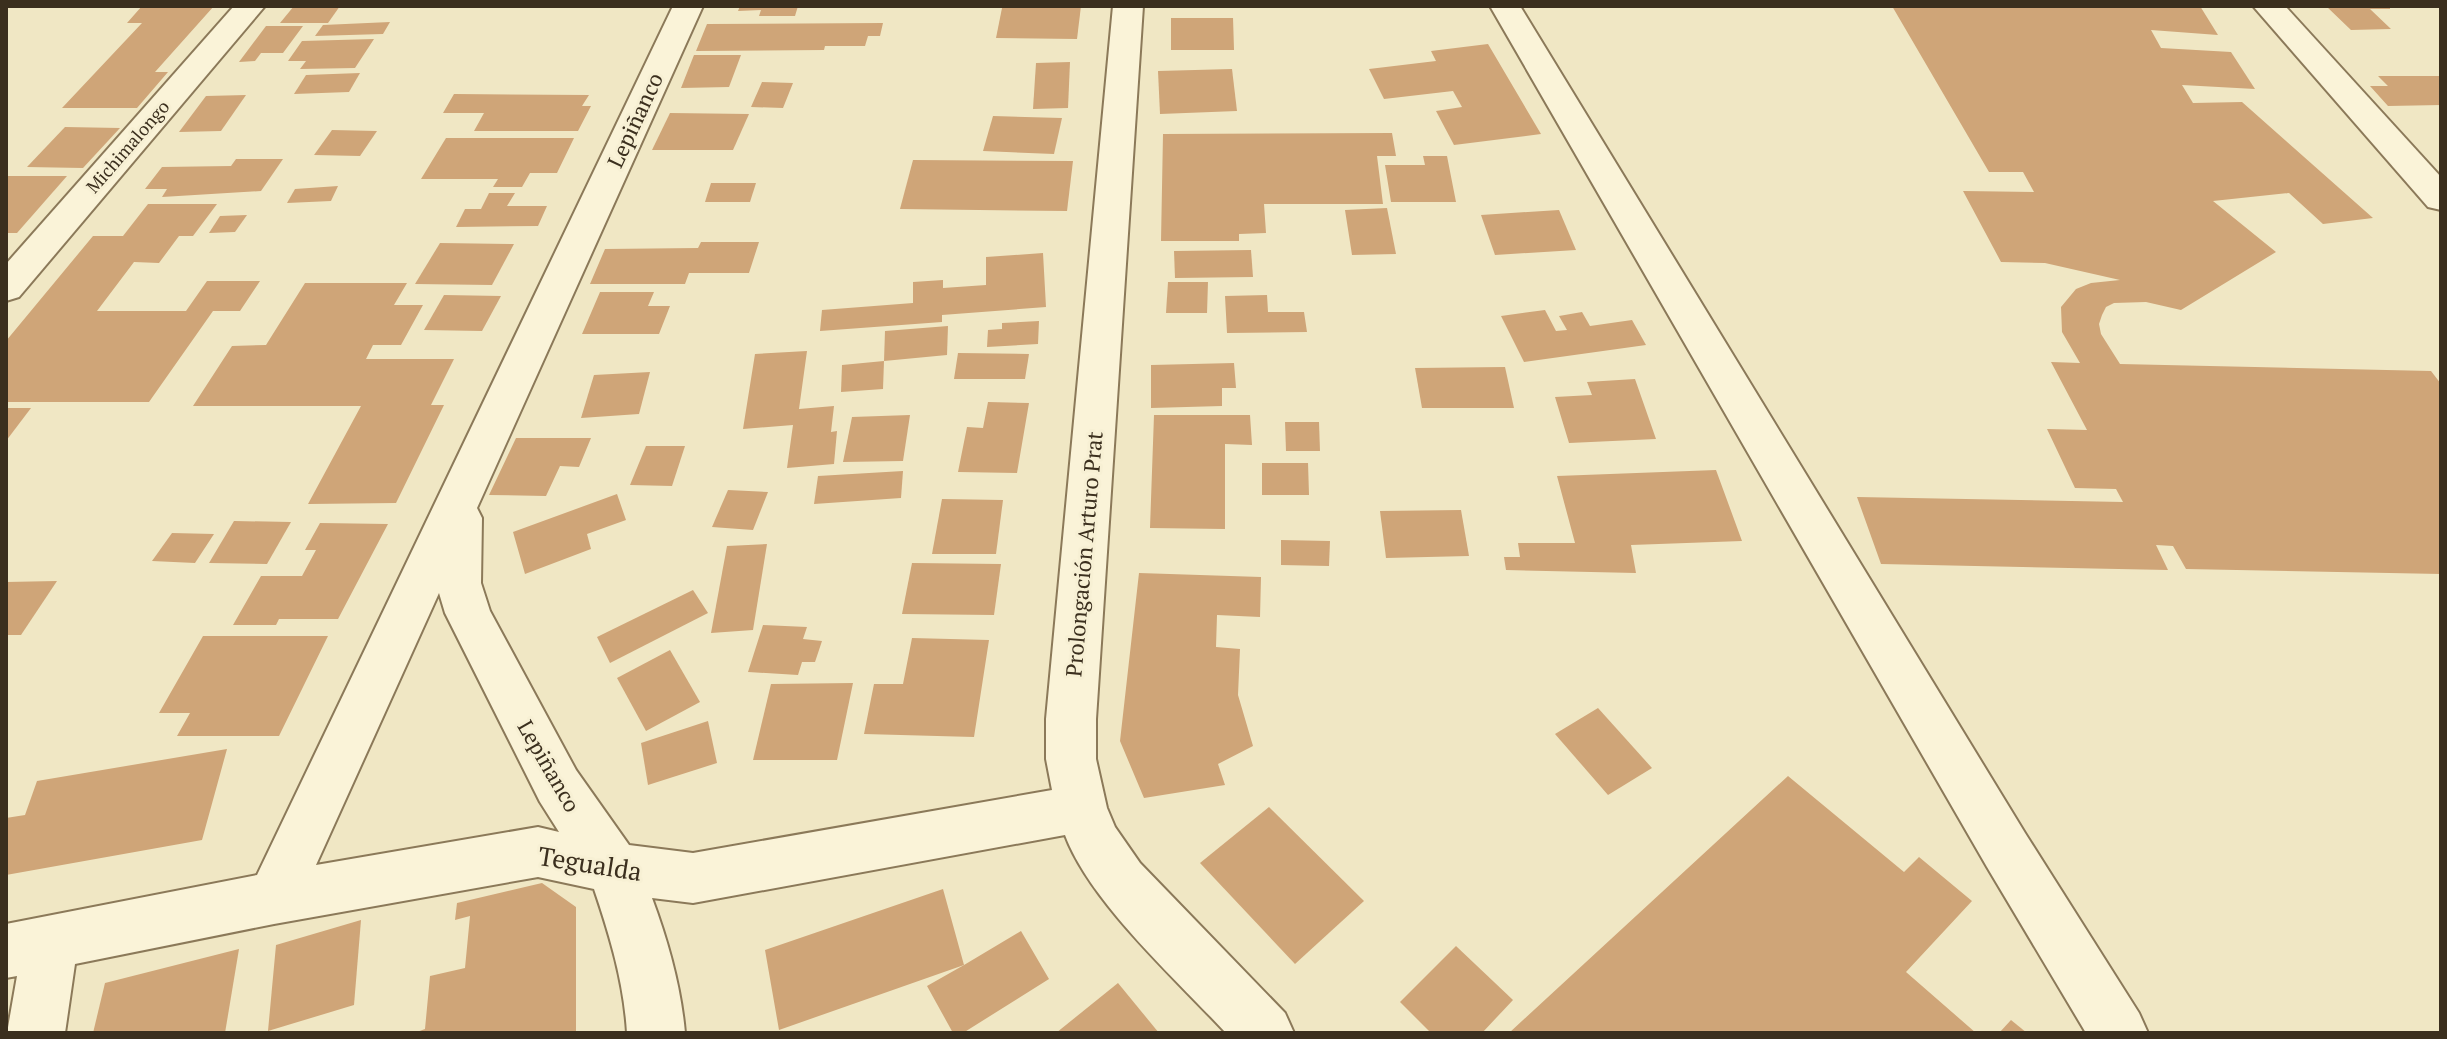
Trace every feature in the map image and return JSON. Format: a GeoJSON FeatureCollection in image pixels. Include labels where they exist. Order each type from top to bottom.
{"type":"FeatureCollection","features":[{"type":"Feature","properties":{"kind":"street","name":"Michimalongo"},"geometry":{"type":"LineString","coordinates":[[6,288],[250,6]]}},
{"type":"Feature","properties":{"kind":"street","name":"Lepiñanco"},"geometry":{"type":"LineString","coordinates":[[274,898],[688,6]]}},
{"type":"Feature","properties":{"kind":"street","name":"Prolongación Arturo Prat"},"geometry":{"type":"LineString","coordinates":[[1128,6],[1071,719],[1071,759],[1081,808],[1094,842],[1121,881],[1265,1033]]}},
{"type":"Feature","properties":{"kind":"street"},"geometry":{"type":"LineString","coordinates":[[1505,6],[2006,850],[2119,1033]]}},
{"type":"Feature","properties":{"kind":"street"},"geometry":{"type":"LineString","coordinates":[[2268,6],[2441,199]]}},
{"type":"Feature","properties":{"kind":"street","name":"Lepiñanco"},"geometry":{"type":"LineString","coordinates":[[462,496],[457,545],[458,583],[468,613],[558,786],[614,868],[637,933],[654,1006],[656,1033]]}},
{"type":"Feature","properties":{"kind":"street","name":"Tegualda"},"geometry":{"type":"LineString","coordinates":[[28,946],[274,898],[538,852],[614,868],[693,878],[1081,808]]}},
{"type":"Feature","properties":{"kind":"street"},"geometry":{"type":"LineString","coordinates":[[28,946],[36,1033]]}},
{"type":"Feature","properties":{"kind":"building"},"geometry":{"type":"Polygon","coordinates":[[[142,6],[214,6],[155,72],[168,72],[137,108],[62,108],[142,23],[127,23],[142,6]]]}},
{"type":"Feature","properties":{"kind":"building"},"geometry":{"type":"Polygon","coordinates":[[[294,6],[340,6],[328,23],[280,23],[294,6]]]}},
{"type":"Feature","properties":{"kind":"building"},"geometry":{"type":"Polygon","coordinates":[[[740,6],[798,6],[795,16],[759,16],[761,10],[738,11],[740,6]]]}},
{"type":"Feature","properties":{"kind":"building"},"geometry":{"type":"Polygon","coordinates":[[[1081,6],[1077,39],[996,38],[1002,8],[1081,6]]]}},
{"type":"Feature","properties":{"kind":"building"},"geometry":{"type":"Polygon","coordinates":[[[1892,6],[2200,6],[2218,35],[2151,30],[2161,48],[2231,52],[2255,89],[2182,85],[2193,103],[2242,102],[2373,218],[2323,224],[2289,193],[2213,201],[2276,252],[2181,310],[2146,302],[2114,303],[2106,307],[2102,315],[2099,324],[2101,334],[2120,364],[2431,371],[2441,384],[2441,574],[2186,569],[2173,546],[2156,545],[2168,570],[1881,564],[1857,497],[2123,502],[2116,489],[2075,488],[2047,429],[2087,430],[2051,362],[2080,363],[2062,332],[2061,307],[2076,289],[2091,283],[2120,280],[2045,263],[2001,262],[1963,191],[2034,192],[2023,172],[1989,172],[1892,6]]]}},
{"type":"Feature","properties":{"kind":"building"},"geometry":{"type":"Polygon","coordinates":[[[2326,6],[2390,6],[2390,9],[2370,9],[2391,29],[2351,30],[2326,6]]]}},
{"type":"Feature","properties":{"kind":"building"},"geometry":{"type":"Polygon","coordinates":[[[1171,18],[1233,18],[1234,50],[1171,50],[1171,18]]]}},
{"type":"Feature","properties":{"kind":"building"},"geometry":{"type":"Polygon","coordinates":[[[390,22],[383,34],[315,36],[323,25],[390,22]]]}},
{"type":"Feature","properties":{"kind":"building"},"geometry":{"type":"Polygon","coordinates":[[[883,23],[880,36],[868,36],[865,46],[825,46],[824,50],[696,51],[707,24],[883,23]]]}},
{"type":"Feature","properties":{"kind":"building"},"geometry":{"type":"Polygon","coordinates":[[[266,26],[303,26],[283,53],[261,53],[255,61],[239,62],[266,26]]]}},
{"type":"Feature","properties":{"kind":"building"},"geometry":{"type":"Polygon","coordinates":[[[374,39],[355,68],[300,69],[306,61],[288,61],[302,41],[374,39]]]}},
{"type":"Feature","properties":{"kind":"building"},"geometry":{"type":"Polygon","coordinates":[[[1488,44],[1541,134],[1454,145],[1436,111],[1462,107],[1453,91],[1384,99],[1369,69],[1436,61],[1431,51],[1488,44]]]}},
{"type":"Feature","properties":{"kind":"building"},"geometry":{"type":"Polygon","coordinates":[[[694,55],[741,55],[729,87],[681,88],[694,55]]]}},
{"type":"Feature","properties":{"kind":"building"},"geometry":{"type":"Polygon","coordinates":[[[1070,62],[1068,108],[1033,109],[1036,63],[1070,62]]]}},
{"type":"Feature","properties":{"kind":"building"},"geometry":{"type":"Polygon","coordinates":[[[1232,69],[1237,111],[1160,114],[1158,71],[1232,69]]]}},
{"type":"Feature","properties":{"kind":"building"},"geometry":{"type":"Polygon","coordinates":[[[360,73],[349,92],[294,94],[306,75],[360,73]]]}},
{"type":"Feature","properties":{"kind":"building"},"geometry":{"type":"Polygon","coordinates":[[[2378,76],[2441,76],[2441,105],[2388,106],[2370,86],[2388,86],[2378,76]]]}},
{"type":"Feature","properties":{"kind":"building"},"geometry":{"type":"Polygon","coordinates":[[[762,82],[793,83],[783,108],[751,107],[762,82]]]}},
{"type":"Feature","properties":{"kind":"building"},"geometry":{"type":"Polygon","coordinates":[[[454,94],[589,95],[582,106],[591,106],[578,131],[474,131],[484,113],[443,113],[454,94]]]}},
{"type":"Feature","properties":{"kind":"building"},"geometry":{"type":"Polygon","coordinates":[[[246,95],[221,131],[179,132],[206,96],[246,95]]]}},
{"type":"Feature","properties":{"kind":"building"},"geometry":{"type":"Polygon","coordinates":[[[670,113],[749,114],[733,150],[652,150],[670,113]]]}},
{"type":"Feature","properties":{"kind":"building"},"geometry":{"type":"Polygon","coordinates":[[[993,116],[1062,118],[1054,154],[983,151],[993,116]]]}},
{"type":"Feature","properties":{"kind":"building"},"geometry":{"type":"Polygon","coordinates":[[[65,127],[120,128],[83,168],[27,167],[65,127]]]}},
{"type":"Feature","properties":{"kind":"building"},"geometry":{"type":"Polygon","coordinates":[[[332,130],[377,131],[360,156],[314,155],[332,130]]]}},
{"type":"Feature","properties":{"kind":"building"},"geometry":{"type":"Polygon","coordinates":[[[1392,133],[1396,156],[1377,156],[1383,204],[1264,204],[1266,233],[1239,234],[1239,241],[1161,241],[1163,134],[1392,133]]]}},
{"type":"Feature","properties":{"kind":"building"},"geometry":{"type":"Polygon","coordinates":[[[446,138],[574,138],[557,173],[530,173],[522,187],[493,187],[498,179],[421,179],[446,138]]]}},
{"type":"Feature","properties":{"kind":"building"},"geometry":{"type":"Polygon","coordinates":[[[1423,156],[1447,156],[1456,202],[1391,202],[1385,165],[1425,165],[1423,156]]]}},
{"type":"Feature","properties":{"kind":"building"},"geometry":{"type":"Polygon","coordinates":[[[236,159],[283,159],[261,191],[162,197],[167,189],[145,189],[162,167],[231,166],[236,159]]]}},
{"type":"Feature","properties":{"kind":"building"},"geometry":{"type":"Polygon","coordinates":[[[913,160],[1073,161],[1067,211],[900,209],[913,160]]]}},
{"type":"Feature","properties":{"kind":"building"},"geometry":{"type":"Polygon","coordinates":[[[6,176],[67,176],[17,233],[6,233],[6,176]]]}},
{"type":"Feature","properties":{"kind":"building"},"geometry":{"type":"Polygon","coordinates":[[[711,183],[756,183],[750,202],[705,202],[711,183]]]}},
{"type":"Feature","properties":{"kind":"building"},"geometry":{"type":"Polygon","coordinates":[[[338,186],[331,201],[287,203],[295,189],[338,186]]]}},
{"type":"Feature","properties":{"kind":"building"},"geometry":{"type":"Polygon","coordinates":[[[489,193],[515,193],[507,206],[547,206],[538,226],[456,227],[465,209],[481,209],[489,193]]]}},
{"type":"Feature","properties":{"kind":"building"},"geometry":{"type":"Polygon","coordinates":[[[148,204],[217,204],[193,236],[179,236],[159,263],[134,262],[97,311],[186,311],[207,281],[260,281],[240,311],[213,311],[149,402],[6,402],[6,341],[93,236],[123,236],[148,204]]]}},
{"type":"Feature","properties":{"kind":"building"},"geometry":{"type":"Polygon","coordinates":[[[1387,208],[1396,254],[1352,255],[1345,210],[1387,208]]]}},
{"type":"Feature","properties":{"kind":"building"},"geometry":{"type":"Polygon","coordinates":[[[1559,210],[1576,250],[1495,255],[1481,215],[1559,210]]]}},
{"type":"Feature","properties":{"kind":"building"},"geometry":{"type":"Polygon","coordinates":[[[247,215],[235,232],[209,233],[220,216],[247,215]]]}},
{"type":"Feature","properties":{"kind":"building"},"geometry":{"type":"Polygon","coordinates":[[[701,242],[759,242],[749,273],[689,273],[685,284],[590,284],[605,249],[698,248],[701,242]]]}},
{"type":"Feature","properties":{"kind":"building"},"geometry":{"type":"Polygon","coordinates":[[[440,243],[514,244],[492,285],[415,284],[440,243]]]}},
{"type":"Feature","properties":{"kind":"building"},"geometry":{"type":"Polygon","coordinates":[[[1251,250],[1253,277],[1175,278],[1174,251],[1251,250]]]}},
{"type":"Feature","properties":{"kind":"building"},"geometry":{"type":"Polygon","coordinates":[[[1043,253],[1046,307],[942,315],[942,322],[820,331],[822,310],[913,303],[913,282],[943,280],[943,288],[986,285],[986,257],[1043,253]]]}},
{"type":"Feature","properties":{"kind":"building"},"geometry":{"type":"Polygon","coordinates":[[[1168,282],[1208,282],[1207,313],[1166,313],[1168,282]]]}},
{"type":"Feature","properties":{"kind":"building"},"geometry":{"type":"Polygon","coordinates":[[[305,283],[407,283],[394,305],[423,305],[401,345],[373,345],[366,359],[454,359],[431,405],[444,405],[396,503],[308,504],[361,406],[193,406],[232,346],[266,345],[305,283]]]}},
{"type":"Feature","properties":{"kind":"building"},"geometry":{"type":"Polygon","coordinates":[[[600,292],[654,292],[648,306],[670,306],[659,334],[582,334],[600,292]]]}},
{"type":"Feature","properties":{"kind":"building"},"geometry":{"type":"Polygon","coordinates":[[[444,295],[501,296],[482,331],[424,330],[444,295]]]}},
{"type":"Feature","properties":{"kind":"building"},"geometry":{"type":"Polygon","coordinates":[[[1267,295],[1268,312],[1304,312],[1307,332],[1227,333],[1225,296],[1267,295]]]}},
{"type":"Feature","properties":{"kind":"building"},"geometry":{"type":"Polygon","coordinates":[[[1545,310],[1556,331],[1567,330],[1559,316],[1582,312],[1590,326],[1632,320],[1646,345],[1524,362],[1501,316],[1545,310]]]}},
{"type":"Feature","properties":{"kind":"building"},"geometry":{"type":"Polygon","coordinates":[[[1039,321],[1038,344],[987,347],[988,330],[1002,329],[1002,323],[1039,321]]]}},
{"type":"Feature","properties":{"kind":"building"},"geometry":{"type":"Polygon","coordinates":[[[948,326],[947,355],[884,361],[885,331],[948,326]]]}},
{"type":"Feature","properties":{"kind":"building"},"geometry":{"type":"Polygon","coordinates":[[[807,351],[799,409],[834,406],[831,432],[837,431],[834,464],[787,468],[793,425],[743,429],[755,354],[807,351]]]}},
{"type":"Feature","properties":{"kind":"building"},"geometry":{"type":"Polygon","coordinates":[[[958,353],[1029,354],[1025,379],[954,379],[958,353]]]}},
{"type":"Feature","properties":{"kind":"building"},"geometry":{"type":"Polygon","coordinates":[[[884,361],[883,389],[841,392],[842,365],[884,361]]]}},
{"type":"Feature","properties":{"kind":"building"},"geometry":{"type":"Polygon","coordinates":[[[1234,363],[1236,388],[1222,388],[1222,406],[1151,408],[1151,365],[1234,363]]]}},
{"type":"Feature","properties":{"kind":"building"},"geometry":{"type":"Polygon","coordinates":[[[1505,367],[1514,408],[1422,408],[1415,368],[1505,367]]]}},
{"type":"Feature","properties":{"kind":"building"},"geometry":{"type":"Polygon","coordinates":[[[650,372],[639,414],[581,418],[594,375],[650,372]]]}},
{"type":"Feature","properties":{"kind":"building"},"geometry":{"type":"Polygon","coordinates":[[[1635,379],[1656,439],[1569,443],[1555,397],[1592,395],[1587,382],[1635,379]]]}},
{"type":"Feature","properties":{"kind":"building"},"geometry":{"type":"Polygon","coordinates":[[[988,402],[1029,403],[1017,473],[958,472],[967,427],[983,428],[988,402]]]}},
{"type":"Feature","properties":{"kind":"building"},"geometry":{"type":"Polygon","coordinates":[[[6,408],[31,408],[6,441],[6,408]]]}},
{"type":"Feature","properties":{"kind":"building"},"geometry":{"type":"Polygon","coordinates":[[[910,415],[903,461],[843,462],[852,417],[910,415]]]}},
{"type":"Feature","properties":{"kind":"building"},"geometry":{"type":"Polygon","coordinates":[[[1154,415],[1250,415],[1252,445],[1225,444],[1225,529],[1150,528],[1154,415]]]}},
{"type":"Feature","properties":{"kind":"building"},"geometry":{"type":"Polygon","coordinates":[[[1285,422],[1319,422],[1320,451],[1286,451],[1285,422]]]}},
{"type":"Feature","properties":{"kind":"building"},"geometry":{"type":"Polygon","coordinates":[[[516,438],[591,438],[579,467],[560,466],[546,496],[489,495],[516,438]]]}},
{"type":"Feature","properties":{"kind":"building"},"geometry":{"type":"Polygon","coordinates":[[[646,446],[685,446],[672,486],[630,485],[646,446]]]}},
{"type":"Feature","properties":{"kind":"building"},"geometry":{"type":"Polygon","coordinates":[[[1262,463],[1308,463],[1309,495],[1262,495],[1262,463]]]}},
{"type":"Feature","properties":{"kind":"building"},"geometry":{"type":"Polygon","coordinates":[[[1716,470],[1742,541],[1631,545],[1636,573],[1506,570],[1504,557],[1520,557],[1518,543],[1575,543],[1557,476],[1716,470]]]}},
{"type":"Feature","properties":{"kind":"building"},"geometry":{"type":"Polygon","coordinates":[[[903,471],[901,498],[814,504],[818,476],[903,471]]]}},
{"type":"Feature","properties":{"kind":"building"},"geometry":{"type":"Polygon","coordinates":[[[728,490],[768,492],[753,530],[712,527],[728,490]]]}},
{"type":"Feature","properties":{"kind":"building"},"geometry":{"type":"Polygon","coordinates":[[[617,494],[626,520],[587,534],[591,549],[525,574],[513,532],[617,494]]]}},
{"type":"Feature","properties":{"kind":"building"},"geometry":{"type":"Polygon","coordinates":[[[942,499],[1003,500],[996,554],[932,554],[942,499]]]}},
{"type":"Feature","properties":{"kind":"building"},"geometry":{"type":"Polygon","coordinates":[[[1461,510],[1469,556],[1386,558],[1380,511],[1461,510]]]}},
{"type":"Feature","properties":{"kind":"building"},"geometry":{"type":"Polygon","coordinates":[[[234,521],[291,522],[267,564],[209,563],[234,521]]]}},
{"type":"Feature","properties":{"kind":"building"},"geometry":{"type":"Polygon","coordinates":[[[320,523],[388,524],[338,619],[279,619],[276,625],[233,625],[261,576],[302,576],[316,550],[305,550],[320,523]]]}},
{"type":"Feature","properties":{"kind":"building"},"geometry":{"type":"Polygon","coordinates":[[[172,533],[214,534],[195,563],[152,561],[172,533]]]}},
{"type":"Feature","properties":{"kind":"building"},"geometry":{"type":"Polygon","coordinates":[[[1281,540],[1330,541],[1329,566],[1281,565],[1281,540]]]}},
{"type":"Feature","properties":{"kind":"building"},"geometry":{"type":"Polygon","coordinates":[[[767,544],[753,630],[711,633],[727,546],[767,544]]]}},
{"type":"Feature","properties":{"kind":"building"},"geometry":{"type":"Polygon","coordinates":[[[912,563],[1001,564],[994,615],[902,614],[912,563]]]}},
{"type":"Feature","properties":{"kind":"building"},"geometry":{"type":"Polygon","coordinates":[[[1139,573],[1261,577],[1260,617],[1217,615],[1216,647],[1240,649],[1238,695],[1253,746],[1218,764],[1225,785],[1144,798],[1120,741],[1139,573]]]}},
{"type":"Feature","properties":{"kind":"building"},"geometry":{"type":"Polygon","coordinates":[[[57,581],[21,635],[6,635],[6,582],[57,581]]]}},
{"type":"Feature","properties":{"kind":"building"},"geometry":{"type":"Polygon","coordinates":[[[693,590],[708,613],[610,663],[597,637],[693,590]]]}},
{"type":"Feature","properties":{"kind":"building"},"geometry":{"type":"Polygon","coordinates":[[[763,625],[807,627],[803,639],[822,641],[815,662],[802,662],[798,675],[748,672],[763,625]]]}},
{"type":"Feature","properties":{"kind":"building"},"geometry":{"type":"Polygon","coordinates":[[[203,636],[328,636],[279,736],[177,736],[190,713],[159,713],[203,636]]]}},
{"type":"Feature","properties":{"kind":"building"},"geometry":{"type":"Polygon","coordinates":[[[912,638],[989,640],[974,737],[864,734],[874,684],[903,684],[912,638]]]}},
{"type":"Feature","properties":{"kind":"building"},"geometry":{"type":"Polygon","coordinates":[[[670,650],[700,702],[646,731],[617,678],[670,650]]]}},
{"type":"Feature","properties":{"kind":"building"},"geometry":{"type":"Polygon","coordinates":[[[853,683],[837,760],[753,760],[771,684],[853,683]]]}},
{"type":"Feature","properties":{"kind":"building"},"geometry":{"type":"Polygon","coordinates":[[[1598,708],[1652,768],[1608,795],[1555,734],[1598,708]]]}},
{"type":"Feature","properties":{"kind":"building"},"geometry":{"type":"Polygon","coordinates":[[[708,721],[717,763],[648,785],[641,743],[708,721]]]}},
{"type":"Feature","properties":{"kind":"building"},"geometry":{"type":"Polygon","coordinates":[[[227,749],[202,840],[6,875],[6,818],[25,815],[37,781],[227,749]]]}},
{"type":"Feature","properties":{"kind":"building"},"geometry":{"type":"Polygon","coordinates":[[[1788,776],[1904,872],[1919,857],[1972,901],[1906,972],[1976,1033],[1509,1033],[1788,776]]]}},
{"type":"Feature","properties":{"kind":"building"},"geometry":{"type":"Polygon","coordinates":[[[1269,807],[1364,901],[1295,964],[1200,863],[1269,807]]]}},
{"type":"Feature","properties":{"kind":"building"},"geometry":{"type":"Polygon","coordinates":[[[542,883],[576,907],[576,1033],[414,1033],[425,1029],[430,976],[465,968],[470,916],[455,920],[457,903],[542,883]]]}},
{"type":"Feature","properties":{"kind":"building"},"geometry":{"type":"Polygon","coordinates":[[[943,889],[964,965],[779,1030],[765,950],[943,889]]]}},
{"type":"Feature","properties":{"kind":"building"},"geometry":{"type":"Polygon","coordinates":[[[361,920],[354,1005],[268,1031],[276,945],[361,920]]]}},
{"type":"Feature","properties":{"kind":"building"},"geometry":{"type":"Polygon","coordinates":[[[1021,931],[1049,979],[963,1033],[953,1033],[927,986],[1021,931]]]}},
{"type":"Feature","properties":{"kind":"building"},"geometry":{"type":"Polygon","coordinates":[[[1456,946],[1513,1000],[1482,1033],[1431,1033],[1400,1002],[1456,946]]]}},
{"type":"Feature","properties":{"kind":"building"},"geometry":{"type":"Polygon","coordinates":[[[239,949],[225,1033],[93,1033],[105,983],[239,949]]]}},
{"type":"Feature","properties":{"kind":"building"},"geometry":{"type":"Polygon","coordinates":[[[1118,983],[1159,1033],[1056,1033],[1118,983]]]}},
{"type":"Feature","properties":{"kind":"building"},"geometry":{"type":"Polygon","coordinates":[[[2011,1020],[2027,1033],[1999,1033],[2011,1020]]]}}]}
